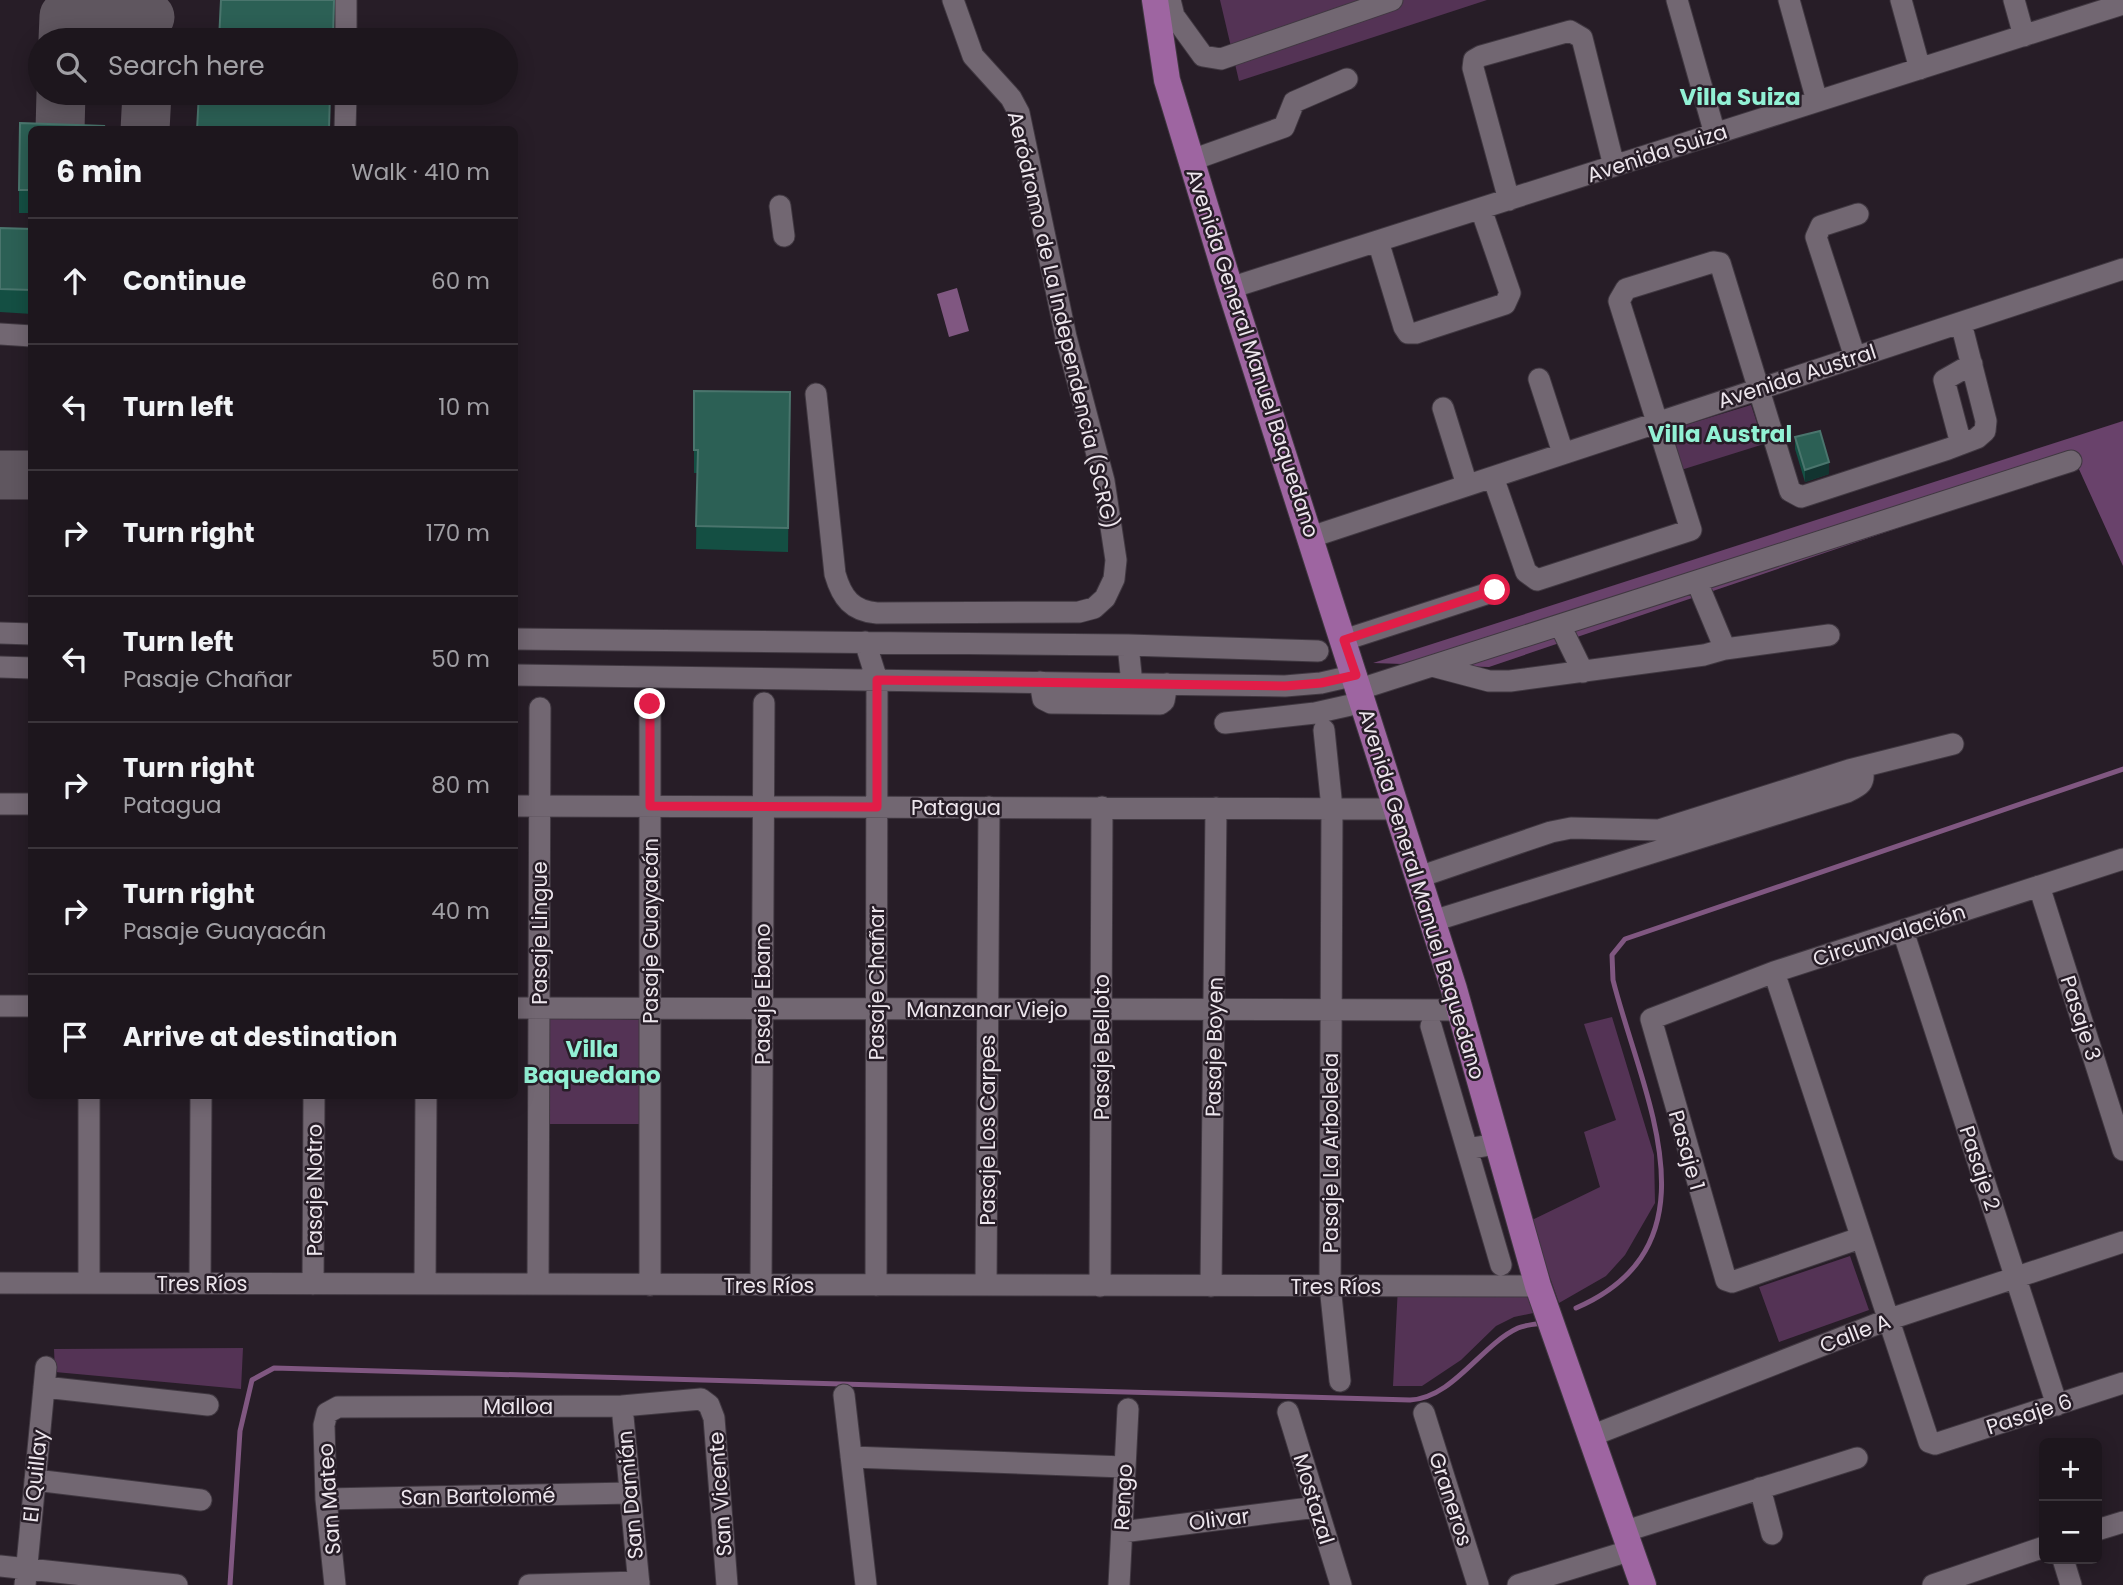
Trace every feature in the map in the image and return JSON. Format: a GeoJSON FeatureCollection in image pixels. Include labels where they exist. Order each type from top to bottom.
{"type":"FeatureCollection","features":[{"type":"Feature","properties":{"kind":"main road","name":"Avenida General Manuel Baquedano"},"geometry":{"type":"LineString","coordinates":[[1168,4],[1167,80],[1230,288],[1433,921],[1538,1286],[1643,1585]]}},
{"type":"Feature","properties":{"kind":"street"},"geometry":{"type":"LineString","coordinates":[[346,0],[346,28]]}},
{"type":"Feature","properties":{"kind":"street","name":"Aeródromo de La Independencia (SCRG)"},"geometry":{"type":"LineString","coordinates":[[816,394],[835,574],[840,590],[855,608],[877,613],[1079,612],[1094,608],[1105,598],[1114,579],[1116,560],[1104,481],[1066,337],[1022,124],[1011,98],[973,56],[953,0]]}},
{"type":"Feature","properties":{"kind":"street"},"geometry":{"type":"LineString","coordinates":[[1168,4],[1203,56],[1221,59],[1334,9],[1392,0]]}},
{"type":"Feature","properties":{"kind":"street"},"geometry":{"type":"LineString","coordinates":[[1677,0],[1715,134]]}},
{"type":"Feature","properties":{"kind":"street"},"geometry":{"type":"LineString","coordinates":[[1789,0],[1817,102]]}},
{"type":"Feature","properties":{"kind":"street"},"geometry":{"type":"LineString","coordinates":[[1901,0],[1920,69]]}},
{"type":"Feature","properties":{"kind":"street"},"geometry":{"type":"LineString","coordinates":[[2014,0],[2024,36]]}},
{"type":"Feature","properties":{"kind":"street","name":"Avenida Suiza"},"geometry":{"type":"LineString","coordinates":[[1230,288],[2123,4]]}},
{"type":"Feature","properties":{"kind":"street"},"geometry":{"type":"LineString","coordinates":[[1509,200],[1473,68],[1474,60],[1570,31],[1576,32],[1583,38],[1614,166]]}},
{"type":"Feature","properties":{"kind":"street"},"geometry":{"type":"LineString","coordinates":[[1192,160],[1284,127],[1294,102],[1347,79]]}},
{"type":"Feature","properties":{"kind":"street"},"geometry":{"type":"LineString","coordinates":[[345,126],[346,105]]}},
{"type":"Feature","properties":{"kind":"street"},"geometry":{"type":"LineString","coordinates":[[780,206],[784,236]]}},
{"type":"Feature","properties":{"kind":"street"},"geometry":{"type":"LineString","coordinates":[[1378,241],[1408,332],[1416,334],[1506,304],[1509,299],[1510,293],[1481,209]]}},
{"type":"Feature","properties":{"kind":"street"},"geometry":{"type":"LineString","coordinates":[[1855,357],[1816,237],[1822,226],[1858,214]]}},
{"type":"Feature","properties":{"kind":"street"},"geometry":{"type":"LineString","coordinates":[[1493,477],[1526,572],[1537,580],[1686,534],[1691,525],[1619,301],[1620,295],[1626,289],[1713,262],[1720,263],[1790,491],[1794,496],[1801,497],[1955,447],[1985,431],[1986,421],[1961,323]]}},
{"type":"Feature","properties":{"kind":"street","name":"Avenida Austral"},"geometry":{"type":"LineString","coordinates":[[1311,537],[2123,269]]}},
{"type":"Feature","properties":{"kind":"street"},"geometry":{"type":"LineString","coordinates":[[0,334],[28,335]]}},
{"type":"Feature","properties":{"kind":"street"},"geometry":{"type":"LineString","coordinates":[[1955,447],[1944,380],[1972,364]]}},
{"type":"Feature","properties":{"kind":"street"},"geometry":{"type":"LineString","coordinates":[[1539,379],[1563,453]]}},
{"type":"Feature","properties":{"kind":"street"},"geometry":{"type":"LineString","coordinates":[[1443,408],[1467,485]]}},
{"type":"Feature","properties":{"kind":"street"},"geometry":{"type":"LineString","coordinates":[[1224,723],[1315,713],[1360,689],[1561,627],[2071,461]]}},
{"type":"Feature","properties":{"kind":"street"},"geometry":{"type":"LineString","coordinates":[[1697,582],[1725,649]]}},
{"type":"Feature","properties":{"kind":"street"},"geometry":{"type":"LineString","coordinates":[[1344,640],[1495,590]]}},
{"type":"Feature","properties":{"kind":"street"},"geometry":{"type":"LineString","coordinates":[[1561,627],[1583,672]]}},
{"type":"Feature","properties":{"kind":"street"},"geometry":{"type":"LineString","coordinates":[[0,633],[28,634]]}},
{"type":"Feature","properties":{"kind":"street"},"geometry":{"type":"LineString","coordinates":[[1435,667],[1489,681],[1583,672],[1829,635]]}},
{"type":"Feature","properties":{"kind":"street"},"geometry":{"type":"LineString","coordinates":[[518,639],[1128,645],[1318,651]]}},
{"type":"Feature","properties":{"kind":"street","name":"Pasaje Chañar"},"geometry":{"type":"LineString","coordinates":[[865,642],[877,680],[876,1285]]}},
{"type":"Feature","properties":{"kind":"street"},"geometry":{"type":"LineString","coordinates":[[1128,645],[1132,684]]}},
{"type":"Feature","properties":{"kind":"street"},"geometry":{"type":"LineString","coordinates":[[0,667],[28,668]]}},
{"type":"Feature","properties":{"kind":"street"},"geometry":{"type":"LineString","coordinates":[[518,675],[1285,686],[1321,683],[1360,689]]}},
{"type":"Feature","properties":{"kind":"street"},"geometry":{"type":"LineString","coordinates":[[1040,682],[1044,699],[1051,703],[1160,704],[1164,701],[1167,684]]}},
{"type":"Feature","properties":{"kind":"street","name":"Pasaje Ebano"},"geometry":{"type":"LineString","coordinates":[[761,1285],[764,703]]}},
{"type":"Feature","properties":{"kind":"street","name":"Pasaje Guayacán"},"geometry":{"type":"LineString","coordinates":[[650,704],[650,1285]]}},
{"type":"Feature","properties":{"kind":"street","name":"Pasaje Lingue"},"geometry":{"type":"LineString","coordinates":[[538,1284],[540,708]]}},
{"type":"Feature","properties":{"kind":"street","name":"Pasaje La Arboleda"},"geometry":{"type":"LineString","coordinates":[[1324,730],[1332,808],[1330,1286],[1340,1381]]}},
{"type":"Feature","properties":{"kind":"street"},"geometry":{"type":"LineString","coordinates":[[1419,877],[1551,832],[1571,828],[1659,830],[1862,768],[1953,744]]}},
{"type":"Feature","properties":{"kind":"street"},"geometry":{"type":"LineString","coordinates":[[1433,921],[1847,792],[1861,785],[1865,778],[1862,768]]}},
{"type":"Feature","properties":{"kind":"street"},"geometry":{"type":"LineString","coordinates":[[0,804],[28,804]]}},
{"type":"Feature","properties":{"kind":"street","name":"Patagua"},"geometry":{"type":"LineString","coordinates":[[518,806],[1398,809]]}},
{"type":"Feature","properties":{"kind":"street","name":"Pasaje Los Carpes"},"geometry":{"type":"LineString","coordinates":[[986,1285],[989,807]]}},
{"type":"Feature","properties":{"kind":"street","name":"Pasaje Belloto"},"geometry":{"type":"LineString","coordinates":[[1100,1286],[1102,807]]}},
{"type":"Feature","properties":{"kind":"street","name":"Pasaje Boyen"},"geometry":{"type":"LineString","coordinates":[[1211,1286],[1216,808]]}},
{"type":"Feature","properties":{"kind":"street","name":"Circunvalación"},"geometry":{"type":"LineString","coordinates":[[1656,1014],[1774,972],[2123,859]]}},
{"type":"Feature","properties":{"kind":"street","name":"Pasaje 3"},"geometry":{"type":"LineString","coordinates":[[2039,886],[2123,1150]]}},
{"type":"Feature","properties":{"kind":"street","name":"Pasaje 2"},"geometry":{"type":"LineString","coordinates":[[1903,931],[2057,1405]]}},
{"type":"Feature","properties":{"kind":"street"},"geometry":{"type":"LineString","coordinates":[[1774,972],[1887,1320]]}},
{"type":"Feature","properties":{"kind":"street"},"geometry":{"type":"LineString","coordinates":[[0,1006],[28,1006]]}},
{"type":"Feature","properties":{"kind":"street","name":"Manzanar Viejo"},"geometry":{"type":"LineString","coordinates":[[518,1008],[1459,1010]]}},
{"type":"Feature","properties":{"kind":"street","name":"Pasaje 1"},"geometry":{"type":"LineString","coordinates":[[1656,1014],[1651,1019],[1655,1038],[1722,1274],[1726,1280],[1732,1282],[1860,1238]]}},
{"type":"Feature","properties":{"kind":"street"},"geometry":{"type":"LineString","coordinates":[[1431,1026],[1501,1265]]}},
{"type":"Feature","properties":{"kind":"street"},"geometry":{"type":"LineString","coordinates":[[89,1099],[89,1283]]}},
{"type":"Feature","properties":{"kind":"street"},"geometry":{"type":"LineString","coordinates":[[200,1283],[201,1099]]}},
{"type":"Feature","properties":{"kind":"street","name":"Pasaje Notro"},"geometry":{"type":"LineString","coordinates":[[313,1284],[314,1099]]}},
{"type":"Feature","properties":{"kind":"street"},"geometry":{"type":"LineString","coordinates":[[425,1284],[426,1099]]}},
{"type":"Feature","properties":{"kind":"street"},"geometry":{"type":"LineString","coordinates":[[1467,1149],[1496,1144]]}},
{"type":"Feature","properties":{"kind":"street","name":"Calle A"},"geometry":{"type":"LineString","coordinates":[[1591,1436],[1887,1320],[2123,1241]]}},
{"type":"Feature","properties":{"kind":"street","name":"Tres Ríos"},"geometry":{"type":"LineString","coordinates":[[0,1283],[1538,1286]]}},
{"type":"Feature","properties":{"kind":"street","name":"Pasaje 6"},"geometry":{"type":"LineString","coordinates":[[1887,1320],[1925,1438],[1935,1444],[2123,1383]]}},
{"type":"Feature","properties":{"kind":"street","name":"El Quillay"},"geometry":{"type":"LineString","coordinates":[[26,1576],[45,1377],[208,1405]]}},
{"type":"Feature","properties":{"kind":"street"},"geometry":{"type":"LineString","coordinates":[[844,1395],[866,1585]]}},
{"type":"Feature","properties":{"kind":"street","name":"Malloa"},"geometry":{"type":"LineString","coordinates":[[327,1413],[338,1407],[622,1406],[701,1399],[709,1405]]}},
{"type":"Feature","properties":{"kind":"street","name":"San Vicente"},"geometry":{"type":"LineString","coordinates":[[709,1405],[714,1418],[727,1585]]}},
{"type":"Feature","properties":{"kind":"street","name":"San Damián"},"geometry":{"type":"LineString","coordinates":[[622,1406],[639,1583]]}},
{"type":"Feature","properties":{"kind":"street","name":"Rengo"},"geometry":{"type":"LineString","coordinates":[[1119,1585],[1128,1409]]}},
{"type":"Feature","properties":{"kind":"street","name":"Mostazal"},"geometry":{"type":"LineString","coordinates":[[1288,1412],[1341,1585]]}},
{"type":"Feature","properties":{"kind":"street","name":"San Mateo"},"geometry":{"type":"LineString","coordinates":[[327,1413],[326,1499],[335,1585]]}},
{"type":"Feature","properties":{"kind":"street","name":"Graneros"},"geometry":{"type":"LineString","coordinates":[[1423,1413],[1478,1585]]}},
{"type":"Feature","properties":{"kind":"street"},"geometry":{"type":"LineString","coordinates":[[851,1457],[1124,1466]]}},
{"type":"Feature","properties":{"kind":"street"},"geometry":{"type":"LineString","coordinates":[[1518,1585],[1760,1488],[1857,1458]]}},
{"type":"Feature","properties":{"kind":"street"},"geometry":{"type":"LineString","coordinates":[[35,1480],[201,1500]]}},
{"type":"Feature","properties":{"kind":"street"},"geometry":{"type":"LineString","coordinates":[[1760,1488],[1772,1534]]}},
{"type":"Feature","properties":{"kind":"street","name":"San Bartolomé"},"geometry":{"type":"LineString","coordinates":[[326,1499],[630,1493]]}},
{"type":"Feature","properties":{"kind":"street","name":"Olivar"},"geometry":{"type":"LineString","coordinates":[[1122,1532],[1317,1507]]}},
{"type":"Feature","properties":{"kind":"street"},"geometry":{"type":"LineString","coordinates":[[2102,1528],[2123,1522]]}},
{"type":"Feature","properties":{"kind":"street"},"geometry":{"type":"LineString","coordinates":[[1933,1585],[1979,1577],[2039,1549]]}},
{"type":"Feature","properties":{"kind":"street"},"geometry":{"type":"LineString","coordinates":[[2065,1564],[2071,1585]]}},
{"type":"Feature","properties":{"kind":"street"},"geometry":{"type":"LineString","coordinates":[[0,1566],[26,1576],[177,1585]]}},
{"type":"Feature","properties":{"kind":"street"},"geometry":{"type":"LineString","coordinates":[[529,1585],[639,1583]]}},
{"type":"Feature","properties":{"kind":"shaded area"},"geometry":{"type":"Polygon","coordinates":[[[1220,0],[1487,0],[1239,81],[1220,0]]]}},
{"type":"Feature","properties":{"kind":"shaded area"},"geometry":{"type":"Polygon","coordinates":[[[957,288],[969,331],[949,337],[937,294],[957,288]]]}},
{"type":"Feature","properties":{"kind":"shaded area"},"geometry":{"type":"Polygon","coordinates":[[[1751,405],[1764,444],[1681,470],[1669,430],[1751,405]]]}},
{"type":"Feature","properties":{"kind":"shaded area"},"geometry":{"type":"Polygon","coordinates":[[[2123,421],[2123,566],[2078,467],[1489,667],[1373,663],[2123,421]]]}},
{"type":"Feature","properties":{"kind":"shaded area"},"geometry":{"type":"Polygon","coordinates":[[[549,1017],[646,1020],[645,1124],[545,1124],[549,1017]]]}},
{"type":"Feature","properties":{"kind":"shaded area"},"geometry":{"type":"Polygon","coordinates":[[[1612,1017],[1654,1155],[1655,1203],[1625,1255],[1606,1276],[1559,1303],[1530,1221],[1600,1187],[1584,1132],[1616,1120],[1584,1024],[1612,1017]]]}},
{"type":"Feature","properties":{"kind":"shaded area"},"geometry":{"type":"Polygon","coordinates":[[[1850,1256],[1869,1310],[1779,1342],[1759,1287],[1850,1256]]]}},
{"type":"Feature","properties":{"kind":"shaded area"},"geometry":{"type":"Polygon","coordinates":[[[1398,1286],[1530,1288],[1538,1312],[1514,1317],[1496,1326],[1461,1360],[1422,1386],[1393,1386],[1398,1286]]]}},
{"type":"Feature","properties":{"kind":"shaded area"},"geometry":{"type":"Polygon","coordinates":[[[243,1348],[241,1389],[55,1372],[54,1349],[243,1348]]]}},
{"type":"Feature","properties":{"kind":"building"},"geometry":{"type":"Polygon","coordinates":[[[221,0],[334,0],[333,28],[220,28],[221,0]]]}},
{"type":"Feature","properties":{"kind":"building"},"geometry":{"type":"Polygon","coordinates":[[[198,105],[330,105],[329,126],[197,126],[198,105]]]}},
{"type":"Feature","properties":{"kind":"building"},"geometry":{"type":"Polygon","coordinates":[[[20,123],[104,126],[28,126],[28,190],[19,190],[20,123]]]}},
{"type":"Feature","properties":{"kind":"building"},"geometry":{"type":"Polygon","coordinates":[[[0,228],[28,229],[28,290],[0,289],[0,228]]]}},
{"type":"Feature","properties":{"kind":"building"},"geometry":{"type":"Polygon","coordinates":[[[694,391],[790,392],[788,528],[696,526],[698,450],[694,450],[694,391]]]}},
{"type":"Feature","properties":{"kind":"building"},"geometry":{"type":"Polygon","coordinates":[[[1820,431],[1829,462],[1805,470],[1795,437],[1820,431]]]}},
{"type":"Feature","properties":{"kind":"waterway"},"geometry":{"type":"LineString","coordinates":[[1576,1308],[1621,1280],[1648,1246],[1660,1206],[1660,1162],[1653,1116],[1613,980],[1612,955],[1625,939],[2123,769]]}},
{"type":"Feature","properties":{"kind":"waterway"},"geometry":{"type":"LineString","coordinates":[[230,1585],[240,1431],[252,1380],[274,1368],[1410,1400],[1440,1390],[1504,1336],[1527,1325],[1544,1323]]}},
{"type":"Feature","properties":{"kind":"taxiway"},"geometry":{"type":"LineString","coordinates":[[64,28],[64,16],[150,17]]}},
{"type":"Feature","properties":{"kind":"taxiway"},"geometry":{"type":"LineString","coordinates":[[60,126],[61,105]]}},
{"type":"Feature","properties":{"kind":"taxiway"},"geometry":{"type":"LineString","coordinates":[[145,126],[146,105]]}},
{"type":"Feature","properties":{"kind":"taxiway"},"geometry":{"type":"LineString","coordinates":[[0,475],[28,475]]}},
{"type":"Feature","properties":{"kind":"district","name":"Villa Suiza"},"geometry":{"type":"Point","coordinates":[1740,97]}},
{"type":"Feature","properties":{"kind":"district","name":"Villa Austral"},"geometry":{"type":"Point","coordinates":[1720,434]}},
{"type":"Feature","properties":{"kind":"district","name":"Villa Baquedano"},"geometry":{"type":"Point","coordinates":[592,1062]}},
{"type":"Feature","properties":{"kind":"route"},"geometry":{"type":"LineString","coordinates":[[650,704],[650,806],[877,807],[877,680],[1285,686],[1321,683],[1356,675],[1344,640],[1495,590]]}}]}
